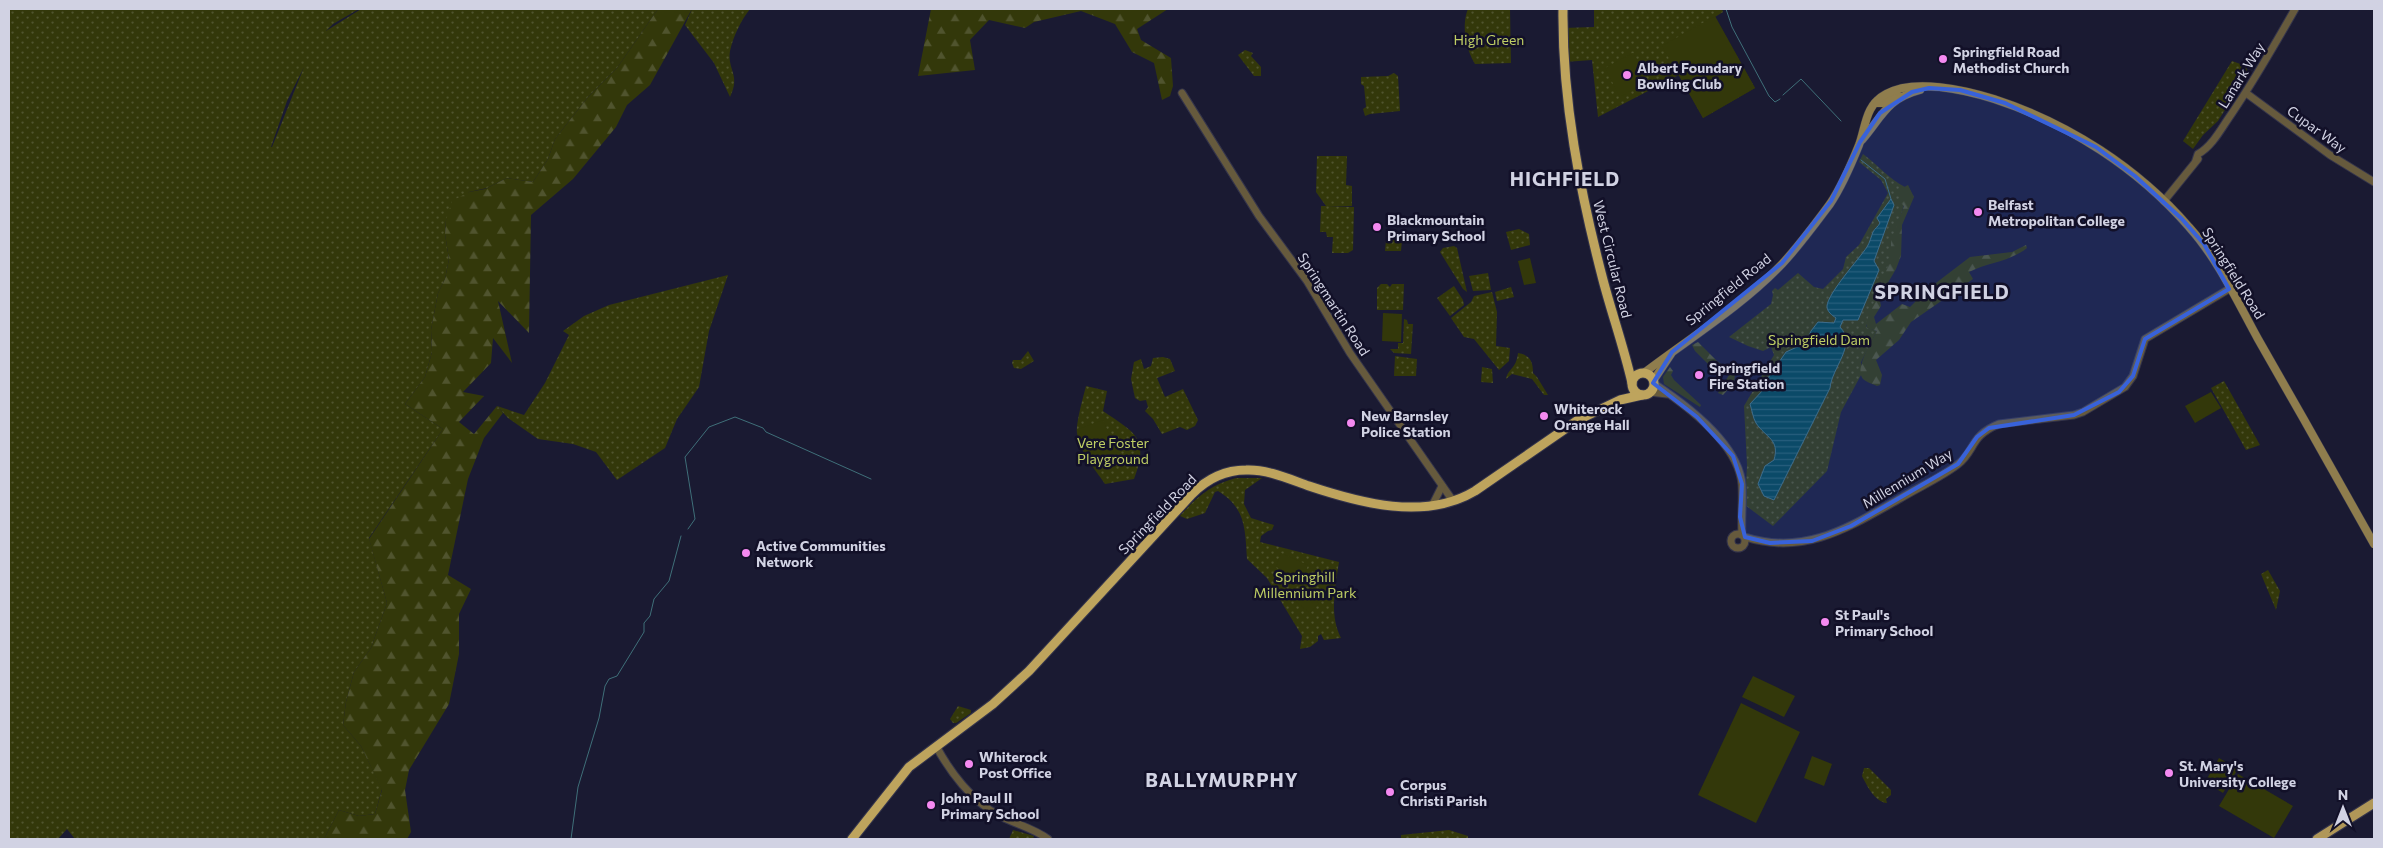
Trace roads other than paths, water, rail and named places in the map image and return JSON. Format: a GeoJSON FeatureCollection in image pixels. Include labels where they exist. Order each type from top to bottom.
{"type":"FeatureCollection","features":[{"type":"Feature","properties":{"kind":"highway","name":"West Circular Road"},"geometry":{"type":"LineString","coordinates":[[1563,9],[1567,85],[1580,177],[1603,282],[1632,384]]}},
{"type":"Feature","properties":{"kind":"highway"},"geometry":{"type":"LineString","coordinates":[[1628,366],[1650,376],[1653,382],[1646,394],[1636,392],[1632,384],[1635,377],[1642,373]]}},
{"type":"Feature","properties":{"kind":"highway","name":"Springfield Road"},"geometry":{"type":"LineString","coordinates":[[1620,400],[1632,384]]}},
{"type":"Feature","properties":{"kind":"highway","name":"Springfield Road"},"geometry":{"type":"LineString","coordinates":[[852,839],[899,778],[936,746],[993,704],[1029,671],[1192,494],[1216,476],[1239,470],[1256,470],[1360,502],[1391,506],[1453,501],[1475,491],[1572,423],[1620,400],[1646,394]]}},
{"type":"Feature","properties":{"kind":"main road","name":"Springfield Road"},"geometry":{"type":"LineString","coordinates":[[1860,142],[1880,113],[1912,92],[1929,88]]}},
{"type":"Feature","properties":{"kind":"main road","name":"Springfield Road"},"geometry":{"type":"LineString","coordinates":[[1642,373],[1736,304],[1782,263],[1831,202],[1844,179],[1860,142],[1868,112],[1875,103],[1887,93],[1899,89],[1929,88],[1973,92],[2034,114],[2096,147],[2135,176],[2164,201],[2204,244],[2374,544]]}},
{"type":"Feature","properties":{"kind":"main road"},"geometry":{"type":"LineString","coordinates":[[1875,103],[1883,103],[1896,96],[1912,92]]}},
{"type":"Feature","properties":{"kind":"main road","name":"Springfield Road"},"geometry":{"type":"LineString","coordinates":[[1653,382],[1672,352]]}},
{"type":"Feature","properties":{"kind":"main road"},"geometry":{"type":"LineString","coordinates":[[2317,839],[2374,803]]}},
{"type":"Feature","properties":{"kind":"street","name":"Lanark Way"},"geometry":{"type":"LineString","coordinates":[[2164,201],[2246,92],[2295,9]]}},
{"type":"Feature","properties":{"kind":"street","name":"Springmartin Road"},"geometry":{"type":"LineString","coordinates":[[1182,92],[1259,216],[1307,281],[1350,353],[1453,501]]}},
{"type":"Feature","properties":{"kind":"street","name":"Cupar Way"},"geometry":{"type":"LineString","coordinates":[[2246,92],[2330,155],[2374,182]]}},
{"type":"Feature","properties":{"kind":"street","name":"Millennium Way"},"geometry":{"type":"LineString","coordinates":[[1667,394],[1697,417],[1733,456],[1742,484],[1740,517],[1742,538],[1760,542],[1781,543],[1812,541],[1851,526],[1958,464],[1977,437],[1989,428],[1999,424],[2074,415],[2119,392],[2133,376],[2145,339],[2229,288]]}},
{"type":"Feature","properties":{"kind":"street"},"geometry":{"type":"LineString","coordinates":[[1653,382],[1667,394]]}},
{"type":"Feature","properties":{"kind":"street"},"geometry":{"type":"LineString","coordinates":[[1646,394],[1667,394]]}},
{"type":"Feature","properties":{"kind":"street"},"geometry":{"type":"LineString","coordinates":[[1433,504],[1442,486]]}},
{"type":"Feature","properties":{"kind":"street"},"geometry":{"type":"LineString","coordinates":[[936,746],[954,773],[984,805],[1000,816],[1048,839]]}},
{"type":"Feature","properties":{"kind":"waterway"},"geometry":{"type":"LineString","coordinates":[[1726,9],[1732,27],[1769,96],[1775,102],[1780,99]]}},
{"type":"Feature","properties":{"kind":"waterway"},"geometry":{"type":"LineString","coordinates":[[1783,95],[1801,79],[1841,121]]}},
{"type":"Feature","properties":{"kind":"waterway"},"geometry":{"type":"LineString","coordinates":[[1861,160],[1885,179],[1891,199]]}},
{"type":"Feature","properties":{"kind":"waterway"},"geometry":{"type":"LineString","coordinates":[[688,529],[695,519],[685,457],[709,427],[735,417],[763,428],[766,432],[871,479]]}},
{"type":"Feature","properties":{"kind":"waterway"},"geometry":{"type":"LineString","coordinates":[[571,839],[578,787],[599,718],[605,686],[609,679],[617,676],[644,632],[644,623],[650,616],[654,599],[669,581],[681,536]]}},
{"type":"Feature","properties":{"kind":"place","name":"Springfield Road Methodist Church"},"geometry":{"type":"Point","coordinates":[1943,59]}},
{"type":"Feature","properties":{"kind":"place","name":"Albert Foundary Bowling Club"},"geometry":{"type":"Point","coordinates":[1627,75]}},
{"type":"Feature","properties":{"kind":"place","name":"Belfast Metropolitan College"},"geometry":{"type":"Point","coordinates":[1978,212]}},
{"type":"Feature","properties":{"kind":"place","name":"Blackmountain Primary School"},"geometry":{"type":"Point","coordinates":[1377,227]}},
{"type":"Feature","properties":{"kind":"place","name":"Springfield Fire Station"},"geometry":{"type":"Point","coordinates":[1699,375]}},
{"type":"Feature","properties":{"kind":"place","name":"Whiterock Orange Hall"},"geometry":{"type":"Point","coordinates":[1544,416]}},
{"type":"Feature","properties":{"kind":"place","name":"New Barnsley Police Station"},"geometry":{"type":"Point","coordinates":[1351,423]}},
{"type":"Feature","properties":{"kind":"place","name":"Active Communities Network"},"geometry":{"type":"Point","coordinates":[746,553]}},
{"type":"Feature","properties":{"kind":"place","name":"St Paul's Primary School"},"geometry":{"type":"Point","coordinates":[1825,622]}},
{"type":"Feature","properties":{"kind":"place","name":"Whiterock Post Office"},"geometry":{"type":"Point","coordinates":[969,764]}},
{"type":"Feature","properties":{"kind":"place","name":"St. Mary's University College"},"geometry":{"type":"Point","coordinates":[2169,773]}},
{"type":"Feature","properties":{"kind":"place","name":"Corpus Christi Parish"},"geometry":{"type":"Point","coordinates":[1390,792]}},
{"type":"Feature","properties":{"kind":"place","name":"John Paul II Primary School"},"geometry":{"type":"Point","coordinates":[931,805]}},
{"type":"Feature","properties":{"kind":"district","name":"HIGHFIELD"},"geometry":{"type":"Point","coordinates":[1565,178]}},
{"type":"Feature","properties":{"kind":"district","name":"SPRINGFIELD"},"geometry":{"type":"Point","coordinates":[1942,291]}},
{"type":"Feature","properties":{"kind":"district","name":"BALLYMURPHY"},"geometry":{"type":"Point","coordinates":[1222,779]}},
{"type":"Feature","properties":{"kind":"park label","name":"High Green"},"geometry":{"type":"Point","coordinates":[1489,39]}},
{"type":"Feature","properties":{"kind":"park label","name":"Springfield Dam"},"geometry":{"type":"Point","coordinates":[1819,339]}},
{"type":"Feature","properties":{"kind":"park label","name":"Vere Foster Playground"},"geometry":{"type":"Point","coordinates":[1113,450]}},
{"type":"Feature","properties":{"kind":"park label","name":"Springhill Millennium Park"},"geometry":{"type":"Point","coordinates":[1305,584]}}]}
